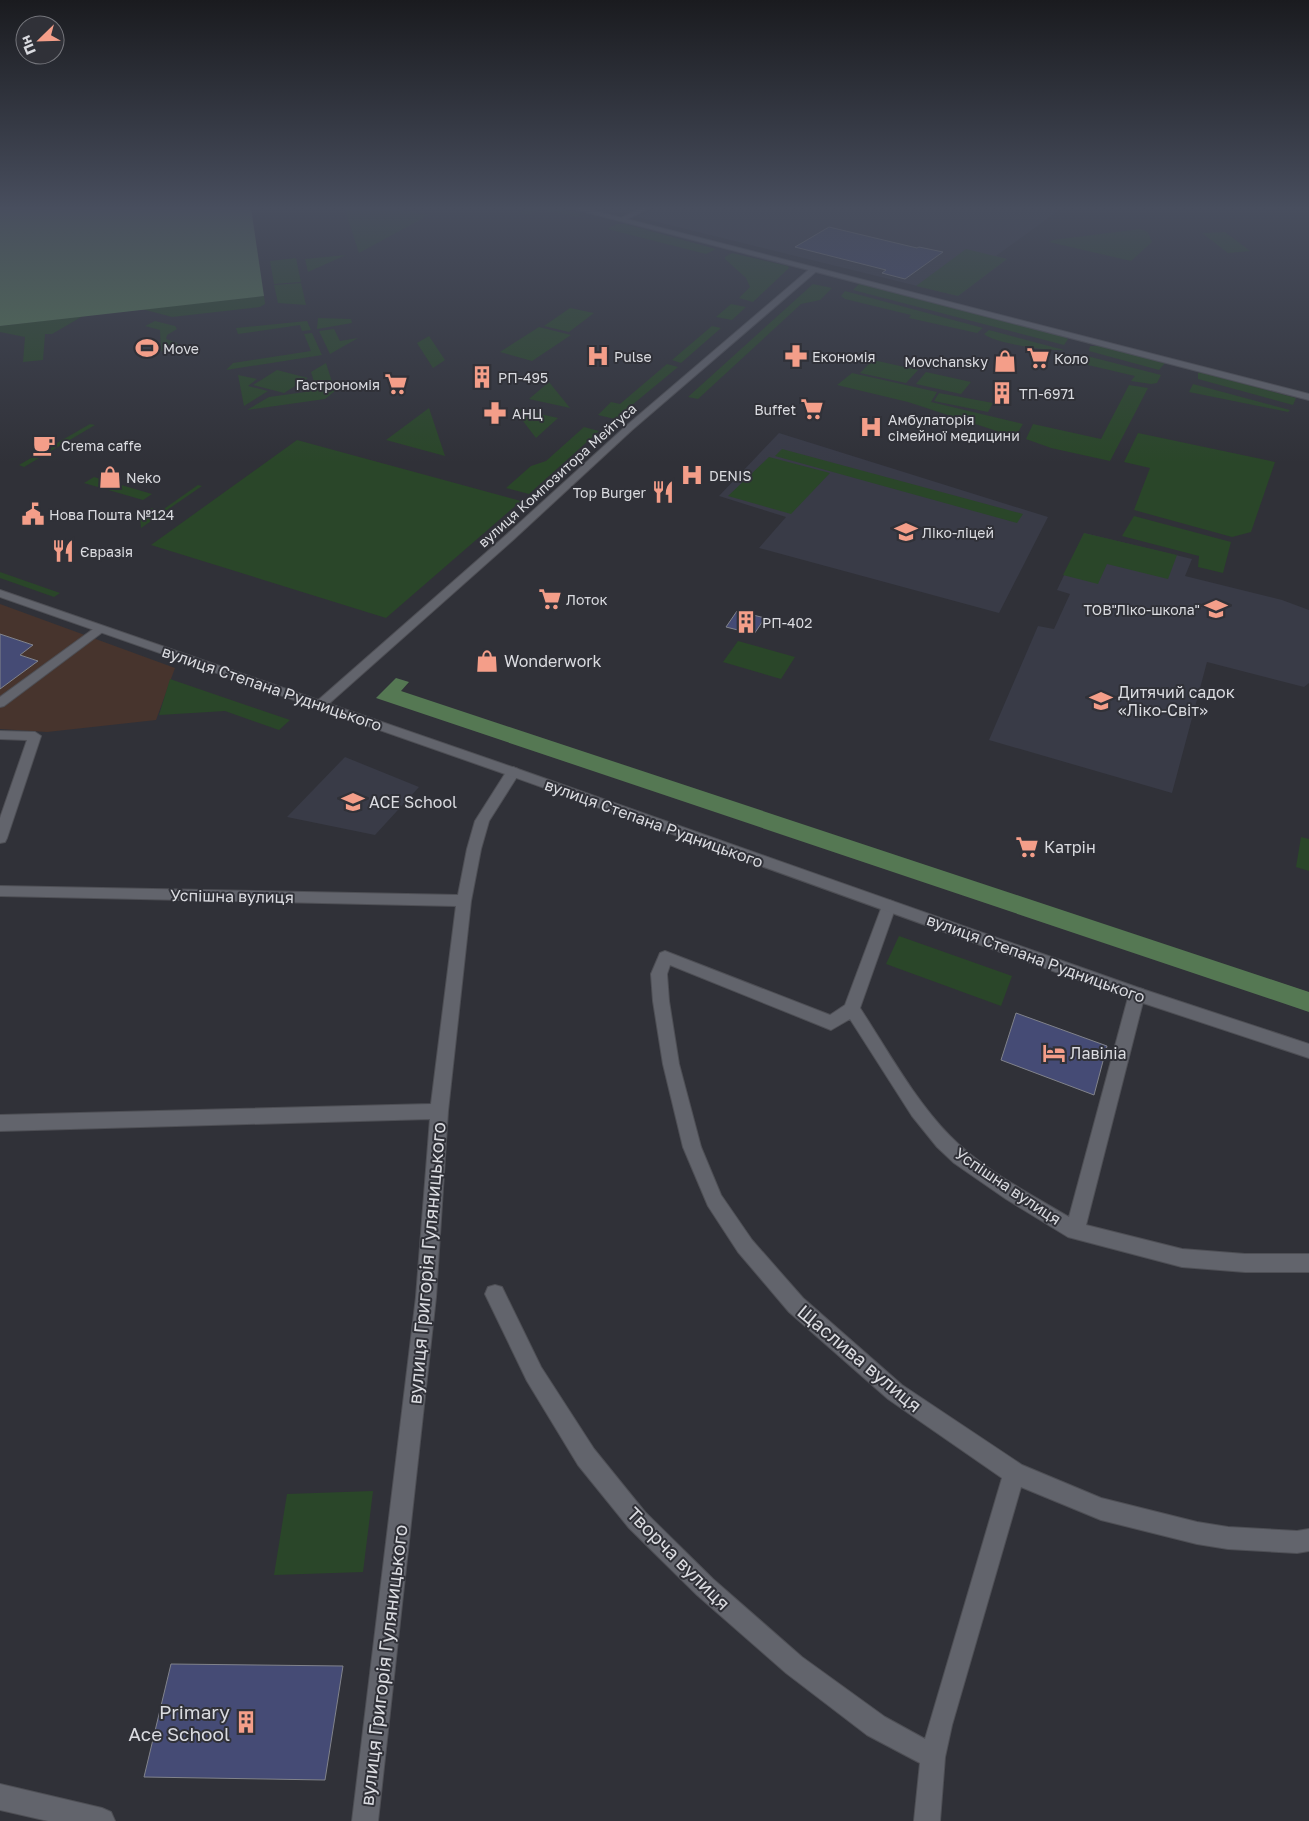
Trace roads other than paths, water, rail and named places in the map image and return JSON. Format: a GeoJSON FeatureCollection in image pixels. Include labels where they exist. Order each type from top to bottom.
{"type":"FeatureCollection","features":[{"type":"Feature","properties":{"kind":"street","name":"вулиця Композитора Мейтуса"},"geometry":{"type":"LineString","coordinates":[[320,705],[629,428],[788,293]]}},
{"type":"Feature","properties":{"kind":"street"},"geometry":{"type":"LineString","coordinates":[[904,293],[1309,397]]}},
{"type":"Feature","properties":{"kind":"street","name":"вулиця Степана Рудницького"},"geometry":{"type":"LineString","coordinates":[[0,593],[514,772],[1137,994],[1309,1051]]}},
{"type":"Feature","properties":{"kind":"street"},"geometry":{"type":"LineString","coordinates":[[0,703],[100,629]]}},
{"type":"Feature","properties":{"kind":"street"},"geometry":{"type":"LineString","coordinates":[[0,734],[35,736],[0,838]]}},
{"type":"Feature","properties":{"kind":"street"},"geometry":{"type":"LineString","coordinates":[[439,1111],[464,900],[474,849],[482,821],[514,772]]}},
{"type":"Feature","properties":{"kind":"street","name":"Успішна вулиця"},"geometry":{"type":"LineString","coordinates":[[0,891],[464,900]]}},
{"type":"Feature","properties":{"kind":"street"},"geometry":{"type":"LineString","coordinates":[[852,1009],[888,906]]}},
{"type":"Feature","properties":{"kind":"street","name":"Щаслива вулиця"},"geometry":{"type":"LineString","coordinates":[[852,1009],[831,1023],[665,957],[659,974],[670,1064],[692,1147],[714,1200],[745,1246],[796,1305],[895,1392],[1014,1473],[1101,1509],[1197,1533],[1296,1542],[1309,1540]]}},
{"type":"Feature","properties":{"kind":"street"},"geometry":{"type":"LineString","coordinates":[[1075,1231],[1137,994]]}},
{"type":"Feature","properties":{"kind":"street","name":"Успішна вулиця"},"geometry":{"type":"LineString","coordinates":[[852,1009],[918,1111],[943,1141],[960,1157],[1012,1193],[1075,1231],[1182,1258],[1245,1263],[1309,1263]]}},
{"type":"Feature","properties":{"kind":"street","name":"вулиця Григорія Гуляницького"},"geometry":{"type":"LineString","coordinates":[[0,1123],[439,1111],[426,1297],[365,1821]]}},
{"type":"Feature","properties":{"kind":"street","name":"Творча вулиця"},"geometry":{"type":"LineString","coordinates":[[495,1294],[534,1374],[586,1457],[637,1520],[705,1587],[794,1665],[876,1726],[933,1756]]}},
{"type":"Feature","properties":{"kind":"street"},"geometry":{"type":"LineString","coordinates":[[927,1821],[933,1756],[940,1725],[1014,1473]]}},
{"type":"Feature","properties":{"kind":"street"},"geometry":{"type":"LineString","coordinates":[[0,1797],[102,1821]]}},
{"type":"Feature","properties":{"kind":"place","name":"Move"},"geometry":{"type":"Point","coordinates":[147,348]}},
{"type":"Feature","properties":{"kind":"place","name":"Pulse"},"geometry":{"type":"Point","coordinates":[598,356]}},
{"type":"Feature","properties":{"kind":"place","name":"Економія"},"geometry":{"type":"Point","coordinates":[796,356]}},
{"type":"Feature","properties":{"kind":"place","name":"Коло"},"geometry":{"type":"Point","coordinates":[1038,358]}},
{"type":"Feature","properties":{"kind":"place","name":"Movchansky"},"geometry":{"type":"Point","coordinates":[1005,361]}},
{"type":"Feature","properties":{"kind":"place","name":"РП-495"},"geometry":{"type":"Point","coordinates":[482,377]}},
{"type":"Feature","properties":{"kind":"place","name":"Гастрономія"},"geometry":{"type":"Point","coordinates":[396,384]}},
{"type":"Feature","properties":{"kind":"place","name":"ТП-6971"},"geometry":{"type":"Point","coordinates":[1002,393]}},
{"type":"Feature","properties":{"kind":"place","name":"Buffet"},"geometry":{"type":"Point","coordinates":[812,409]}},
{"type":"Feature","properties":{"kind":"place","name":"АНЦ"},"geometry":{"type":"Point","coordinates":[495,413]}},
{"type":"Feature","properties":{"kind":"place","name":"Амбулаторія сімейної медицини"},"geometry":{"type":"Point","coordinates":[871,427]}},
{"type":"Feature","properties":{"kind":"place","name":"Crema caffe"},"geometry":{"type":"Point","coordinates":[44,445]}},
{"type":"Feature","properties":{"kind":"place","name":"DENIS"},"geometry":{"type":"Point","coordinates":[692,475]}},
{"type":"Feature","properties":{"kind":"place","name":"Neko"},"geometry":{"type":"Point","coordinates":[110,477]}},
{"type":"Feature","properties":{"kind":"place","name":"Top Burger"},"geometry":{"type":"Point","coordinates":[663,492]}},
{"type":"Feature","properties":{"kind":"place","name":"Нова Пошта №124"},"geometry":{"type":"Point","coordinates":[33,514]}},
{"type":"Feature","properties":{"kind":"place","name":"Ліко-ліцей"},"geometry":{"type":"Point","coordinates":[906,532]}},
{"type":"Feature","properties":{"kind":"place","name":"Євразія"},"geometry":{"type":"Point","coordinates":[63,551]}},
{"type":"Feature","properties":{"kind":"place","name":"Лоток"},"geometry":{"type":"Point","coordinates":[550,599]}},
{"type":"Feature","properties":{"kind":"place","name":"ТОВ\"Ліко-школа\""},"geometry":{"type":"Point","coordinates":[1216,609]}},
{"type":"Feature","properties":{"kind":"place","name":"РП-402"},"geometry":{"type":"Point","coordinates":[746,622]}},
{"type":"Feature","properties":{"kind":"place","name":"Wonderwork"},"geometry":{"type":"Point","coordinates":[487,661]}},
{"type":"Feature","properties":{"kind":"place","name":"Дитячий садок «Ліко-Світ»"},"geometry":{"type":"Point","coordinates":[1101,701]}},
{"type":"Feature","properties":{"kind":"place","name":"ACE School"},"geometry":{"type":"Point","coordinates":[353,802]}},
{"type":"Feature","properties":{"kind":"place","name":"Катрін"},"geometry":{"type":"Point","coordinates":[1027,847]}},
{"type":"Feature","properties":{"kind":"place","name":"Лавіліа"},"geometry":{"type":"Point","coordinates":[1054,1053]}},
{"type":"Feature","properties":{"kind":"place","name":"Primary Ace School"},"geometry":{"type":"Point","coordinates":[246,1722]}}]}
